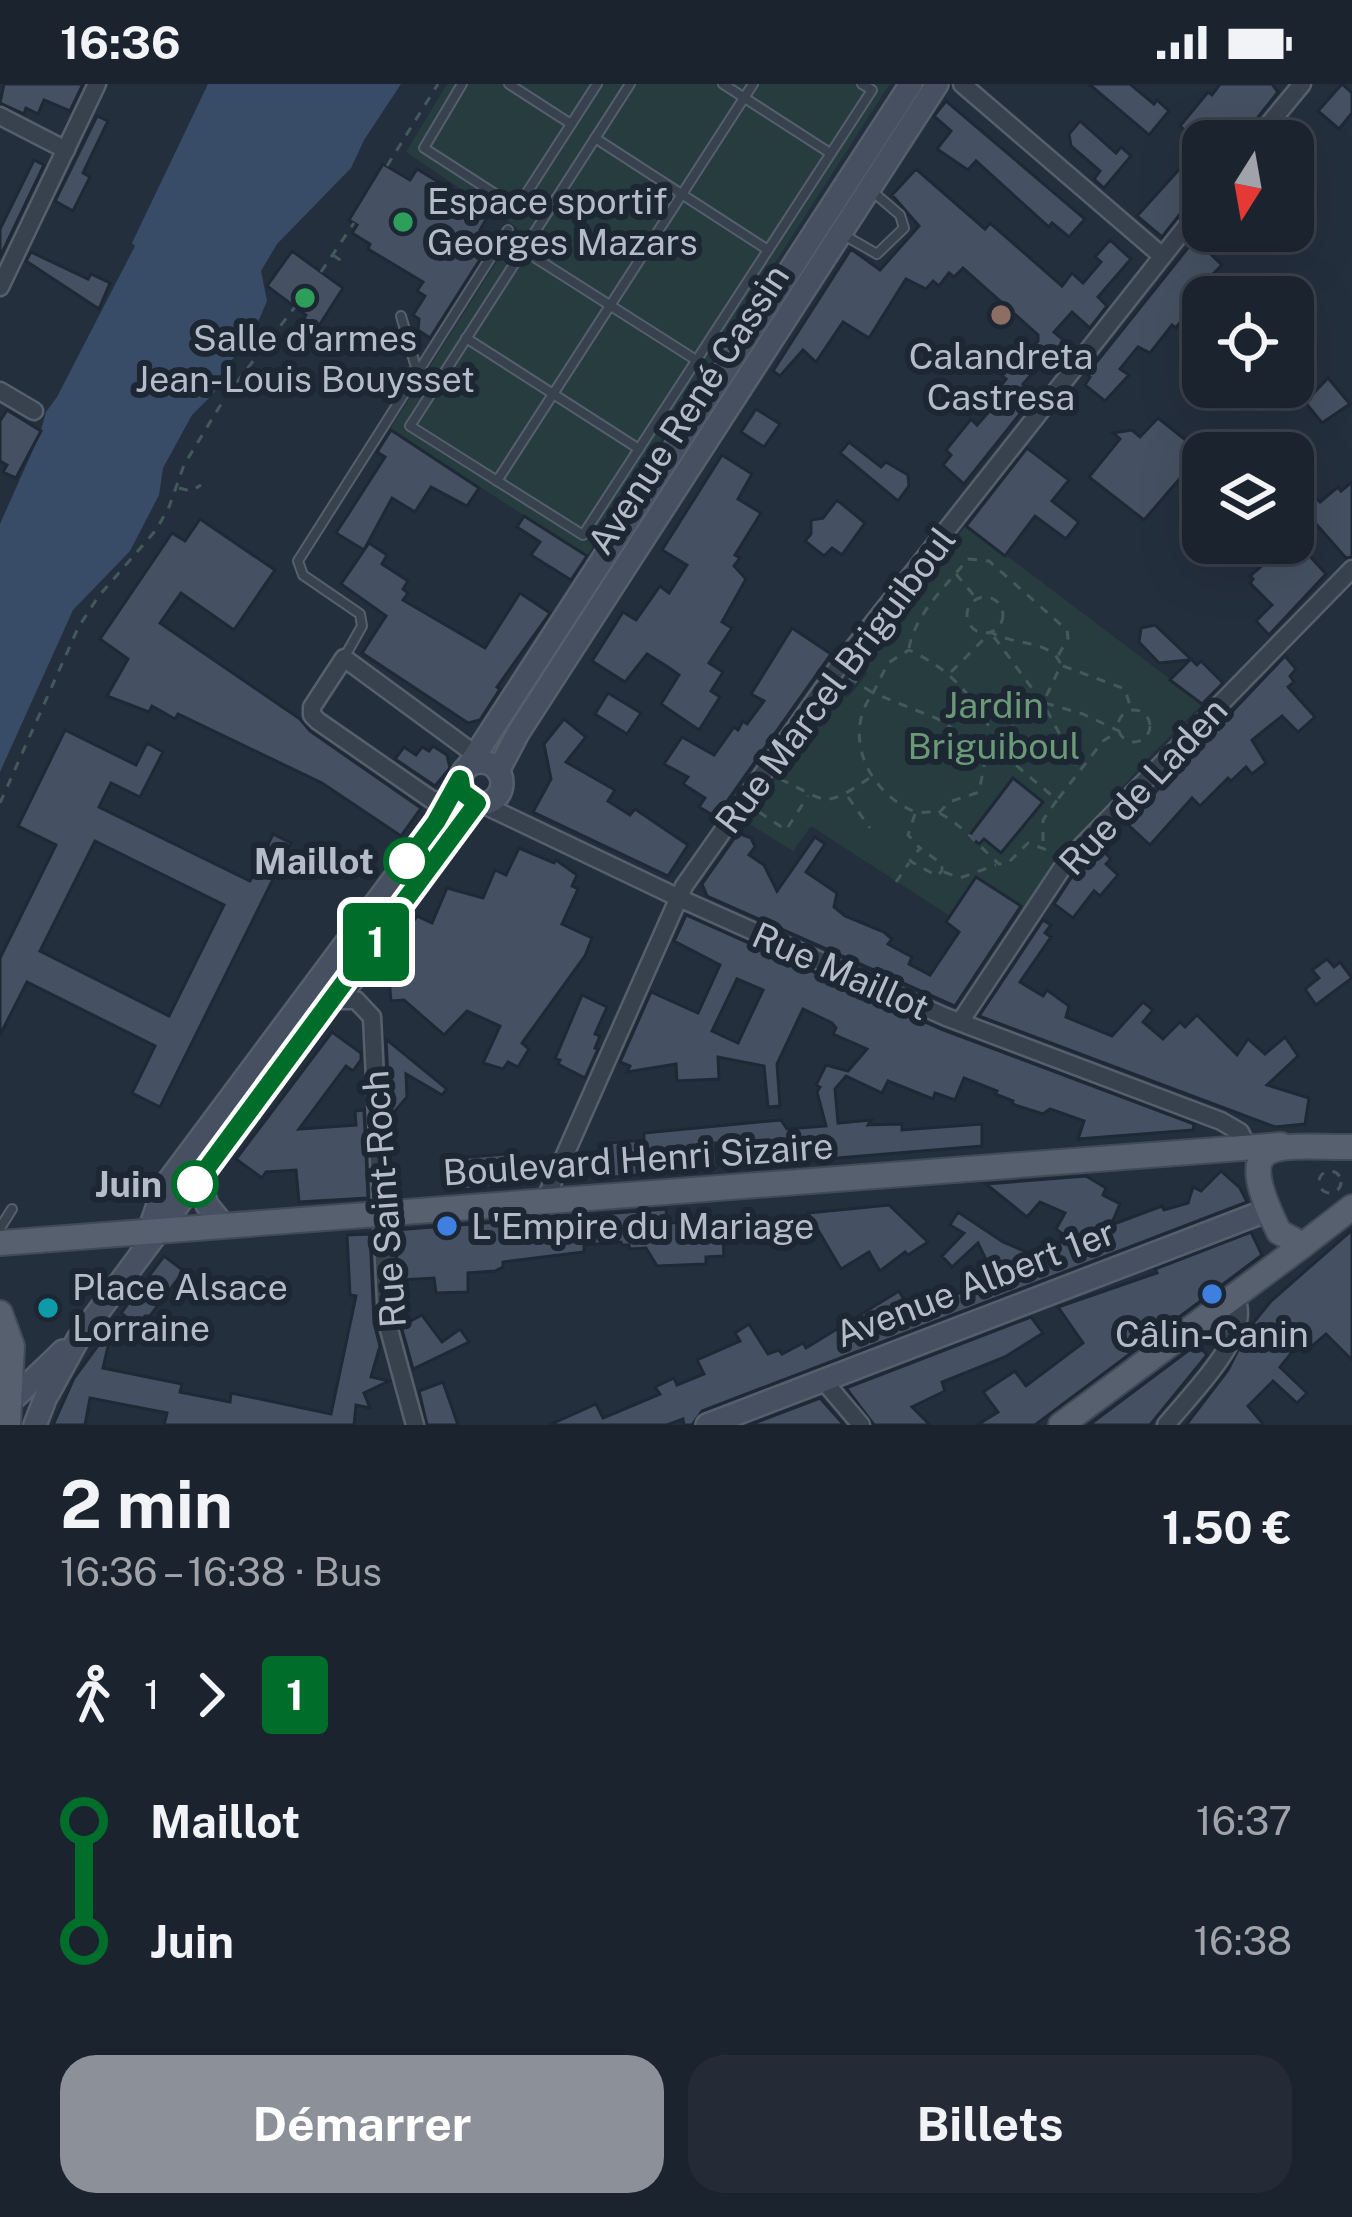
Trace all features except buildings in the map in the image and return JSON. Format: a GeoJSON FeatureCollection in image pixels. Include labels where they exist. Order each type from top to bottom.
{"type":"FeatureCollection","features":[{"type":"Feature","properties":{"kind":"main road","name":"Avenue René Cassin"},"geometry":{"type":"LineString","coordinates":[[801,275],[841,233],[911,84]]}},
{"type":"Feature","properties":{"kind":"main road","name":"Avenue René Cassin"},"geometry":{"type":"LineString","coordinates":[[478,766],[861,182],[937,84]]}},
{"type":"Feature","properties":{"kind":"main road"},"geometry":{"type":"LineString","coordinates":[[477,803],[462,792],[478,766]]}},
{"type":"Feature","properties":{"kind":"main road"},"geometry":{"type":"LineString","coordinates":[[151,1218],[199,1179],[477,803],[500,792],[478,766]]}},
{"type":"Feature","properties":{"kind":"main road"},"geometry":{"type":"LineString","coordinates":[[35,1425],[44,1399],[151,1218],[438,808],[478,766]]}},
{"type":"Feature","properties":{"kind":"main road","name":"Boulevard Henri Sizaire"},"geometry":{"type":"LineString","coordinates":[[0,1243],[151,1218],[224,1226],[1197,1152],[1252,1161],[1281,1145],[1347,1158]]}},
{"type":"Feature","properties":{"kind":"main road"},"geometry":{"type":"LineString","coordinates":[[1252,1161],[1279,1232],[1303,1245]]}},
{"type":"Feature","properties":{"kind":"main road"},"geometry":{"type":"LineString","coordinates":[[199,1179],[207,1205],[224,1226]]}},
{"type":"Feature","properties":{"kind":"main road"},"geometry":{"type":"LineString","coordinates":[[1061,1425],[1352,1207]]}},
{"type":"Feature","properties":{"kind":"main road","name":"Avenue Albert 1er"},"geometry":{"type":"LineString","coordinates":[[707,1425],[1268,1210]]}},
{"type":"Feature","properties":{"kind":"main road"},"geometry":{"type":"LineString","coordinates":[[0,1313],[12,1346],[6,1414]]}},
{"type":"Feature","properties":{"kind":"main road"},"geometry":{"type":"LineString","coordinates":[[6,1414],[78,1340]]}},
{"type":"Feature","properties":{"kind":"street"},"geometry":{"type":"LineString","coordinates":[[0,287],[97,84]]}},
{"type":"Feature","properties":{"kind":"street"},"geometry":{"type":"LineString","coordinates":[[962,84],[1162,256]]}},
{"type":"Feature","properties":{"kind":"street"},"geometry":{"type":"LineString","coordinates":[[1272,120],[1302,84]]}},
{"type":"Feature","properties":{"kind":"street"},"geometry":{"type":"LineString","coordinates":[[0,116],[66,150]]}},
{"type":"Feature","properties":{"kind":"street","name":"Rue Marcel Briguiboul"},"geometry":{"type":"LineString","coordinates":[[544,1202],[655,934],[836,670],[1182,231]]}},
{"type":"Feature","properties":{"kind":"street"},"geometry":{"type":"LineString","coordinates":[[0,392],[34,411]]}},
{"type":"Feature","properties":{"kind":"street","name":"Rue de Laden"},"geometry":{"type":"LineString","coordinates":[[960,1022],[1066,862],[1352,569]]}},
{"type":"Feature","properties":{"kind":"street"},"geometry":{"type":"LineString","coordinates":[[477,803],[438,808],[312,715],[312,707],[344,658],[478,766]]}},
{"type":"Feature","properties":{"kind":"street","name":"Rue Maillot"},"geometry":{"type":"LineString","coordinates":[[477,803],[960,1022],[1209,1116],[1240,1132],[1252,1161]]}},
{"type":"Feature","properties":{"kind":"street","name":"Rue Saint-Roch"},"geometry":{"type":"LineString","coordinates":[[336,999],[356,1000],[372,1017],[387,1322],[415,1425]]}},
{"type":"Feature","properties":{"kind":"street"},"geometry":{"type":"LineString","coordinates":[[1197,1152],[1208,1135],[1209,1116]]}},
{"type":"Feature","properties":{"kind":"street"},"geometry":{"type":"LineString","coordinates":[[1166,1425],[1232,1341],[1240,1318],[1240,1303],[1234,1296]]}},
{"type":"Feature","properties":{"kind":"street"},"geometry":{"type":"LineString","coordinates":[[823,1380],[861,1425]]}},
{"type":"Feature","properties":{"kind":"lane"},"geometry":{"type":"LineString","coordinates":[[462,84],[424,148],[517,208],[597,84]]}},
{"type":"Feature","properties":{"kind":"lane"},"geometry":{"type":"LineString","coordinates":[[509,84],[571,124]]}},
{"type":"Feature","properties":{"kind":"lane"},"geometry":{"type":"LineString","coordinates":[[629,84],[410,426],[583,535],[872,90],[862,84]]}},
{"type":"Feature","properties":{"kind":"lane"},"geometry":{"type":"LineString","coordinates":[[723,84],[830,153]]}},
{"type":"Feature","properties":{"kind":"lane"},"geometry":{"type":"LineString","coordinates":[[496,481],[753,84]]}},
{"type":"Feature","properties":{"kind":"lane"},"geometry":{"type":"LineString","coordinates":[[595,138],[768,250]]}},
{"type":"Feature","properties":{"kind":"lane"},"geometry":{"type":"LineString","coordinates":[[841,233],[878,254],[904,228],[900,215],[861,182]]}},
{"type":"Feature","properties":{"kind":"lane"},"geometry":{"type":"LineString","coordinates":[[344,658],[363,620],[356,610],[303,575],[298,561],[508,230]]}},
{"type":"Feature","properties":{"kind":"lane"},"geometry":{"type":"LineString","coordinates":[[523,250],[696,361]]}},
{"type":"Feature","properties":{"kind":"lane"},"geometry":{"type":"LineString","coordinates":[[401,316],[417,372]]}},
{"type":"Feature","properties":{"kind":"lane"},"geometry":{"type":"LineString","coordinates":[[466,338],[639,449]]}},
{"type":"Feature","properties":{"kind":"lane"},"geometry":{"type":"LineString","coordinates":[[0,1228],[12,1209]]}},
{"type":"Feature","properties":{"kind":"lane"},"geometry":{"type":"LineString","coordinates":[[0,1313],[0,1331]]}},
{"type":"Feature","properties":{"kind":"path"},"geometry":{"type":"LineString","coordinates":[[387,166],[438,84]]}},
{"type":"Feature","properties":{"kind":"path"},"geometry":{"type":"LineString","coordinates":[[321,272],[354,223]]}},
{"type":"Feature","properties":{"kind":"path"},"geometry":{"type":"LineString","coordinates":[[333,255],[346,264]]}},
{"type":"Feature","properties":{"kind":"path"},"geometry":{"type":"LineString","coordinates":[[0,803],[78,628],[98,597],[156,530],[184,465],[226,396],[295,307]]}},
{"type":"Feature","properties":{"kind":"path"},"geometry":{"type":"LineString","coordinates":[[177,488],[190,491],[201,485]]}},
{"type":"Feature","properties":{"kind":"path"},"geometry":{"type":"LineString","coordinates":[[999,864],[939,813],[915,812],[879,787],[865,764],[858,731],[861,708],[888,663],[908,650],[911,633],[968,559],[989,561],[1067,630],[1058,656]]}},
{"type":"Feature","properties":{"kind":"path"},"geometry":{"type":"LineString","coordinates":[[956,574],[977,600]]}},
{"type":"Feature","properties":{"kind":"path"},"geometry":{"type":"LineString","coordinates":[[939,813],[950,802],[979,792],[987,751],[1043,703],[1061,665],[1050,649],[1011,642],[991,632],[979,632],[968,620],[969,608],[977,600],[994,600],[1001,608],[1000,625],[991,632],[950,674]]}},
{"type":"Feature","properties":{"kind":"path"},"geometry":{"type":"LineString","coordinates":[[991,632],[1043,703],[1079,771]]}},
{"type":"Feature","properties":{"kind":"path"},"geometry":{"type":"LineString","coordinates":[[908,650],[950,674],[980,709],[996,740]]}},
{"type":"Feature","properties":{"kind":"path"},"geometry":{"type":"LineString","coordinates":[[1061,665],[1125,689],[1131,710]]}},
{"type":"Feature","properties":{"kind":"path"},"geometry":{"type":"LineString","coordinates":[[836,670],[872,693],[938,719],[1011,761],[1057,800]]}},
{"type":"Feature","properties":{"kind":"path"},"geometry":{"type":"LineString","coordinates":[[1043,703],[1083,714],[1131,742],[1146,736],[1150,726],[1146,716],[1131,710]]}},
{"type":"Feature","properties":{"kind":"path"},"geometry":{"type":"LineString","coordinates":[[1119,731],[1120,718],[1131,710]]}},
{"type":"Feature","properties":{"kind":"path"},"geometry":{"type":"LineString","coordinates":[[1043,846],[1043,820],[1103,741],[1119,731]]}},
{"type":"Feature","properties":{"kind":"path"},"geometry":{"type":"LineString","coordinates":[[781,778],[808,796],[847,796],[873,776]]}},
{"type":"Feature","properties":{"kind":"path"},"geometry":{"type":"LineString","coordinates":[[781,836],[808,796]]}},
{"type":"Feature","properties":{"kind":"path"},"geometry":{"type":"LineString","coordinates":[[847,796],[870,828]]}},
{"type":"Feature","properties":{"kind":"path"},"geometry":{"type":"LineString","coordinates":[[758,812],[786,830]]}},
{"type":"Feature","properties":{"kind":"path"},"geometry":{"type":"LineString","coordinates":[[915,812],[908,835],[942,864],[942,872]]}},
{"type":"Feature","properties":{"kind":"path"},"geometry":{"type":"LineString","coordinates":[[942,872],[960,878],[1008,863],[1028,843],[1043,846],[1066,862]]}},
{"type":"Feature","properties":{"kind":"path"},"geometry":{"type":"LineString","coordinates":[[896,882],[920,848]]}},
{"type":"Feature","properties":{"kind":"path"},"geometry":{"type":"LineString","coordinates":[[910,861],[937,876],[942,872]]}},
{"type":"Feature","properties":{"kind":"path"},"geometry":{"type":"LineString","coordinates":[[1347,1158],[1352,1175]]}},
{"type":"Feature","properties":{"kind":"path"},"geometry":{"type":"LineString","coordinates":[[1319,1185],[1334,1192],[1340,1188],[1347,1158]]}},
{"type":"Feature","properties":{"kind":"path"},"geometry":{"type":"LineString","coordinates":[[1312,1189],[1319,1185],[1321,1175],[1334,1171],[1347,1158]]}},
{"type":"Feature","properties":{"kind":"green space"},"geometry":{"type":"Polygon","coordinates":[[[447,84],[894,84],[889,85],[587,556],[390,429],[518,228],[406,152],[447,84]]]}},
{"type":"Feature","properties":{"kind":"green space","name":"Jardin Briguiboul"},"geometry":{"type":"Polygon","coordinates":[[[966,525],[1203,704],[1067,850],[1061,850],[1052,862],[1054,869],[1024,908],[977,877],[950,916],[811,826],[793,851],[745,821],[836,694],[848,697],[867,674],[863,660],[966,525]]]}},
{"type":"Feature","properties":{"kind":"water"},"geometry":{"type":"Polygon","coordinates":[[[208,84],[401,84],[351,168],[277,244],[261,271],[267,301],[255,329],[225,369],[214,393],[192,415],[163,468],[159,495],[130,551],[73,610],[0,772],[0,524],[46,412],[135,246],[132,243],[208,84]]]}},
{"type":"Feature","properties":{"kind":"bus line","name":"1"},"geometry":{"type":"LineString","coordinates":[[195,1184],[477,803],[466,798],[460,779],[407,861]]}},
{"type":"Feature","properties":{"kind":"place","name":"Espace sportif Georges Mazars"},"geometry":{"type":"Point","coordinates":[403,222]}},
{"type":"Feature","properties":{"kind":"place","name":"Salle d'armes Jean-Louis Bouysset"},"geometry":{"type":"Point","coordinates":[305,298]}},
{"type":"Feature","properties":{"kind":"place","name":"Calandreta Castresa"},"geometry":{"type":"Point","coordinates":[1001,315]}},
{"type":"Feature","properties":{"kind":"place","name":"Maillot"},"geometry":{"type":"Point","coordinates":[407,861]}},
{"type":"Feature","properties":{"kind":"place","name":"Juin"},"geometry":{"type":"Point","coordinates":[195,1184]}},
{"type":"Feature","properties":{"kind":"place","name":"L'Empire du Mariage"},"geometry":{"type":"Point","coordinates":[447,1226]}},
{"type":"Feature","properties":{"kind":"place","name":"Câlin-Canin"},"geometry":{"type":"Point","coordinates":[1212,1294]}},
{"type":"Feature","properties":{"kind":"place","name":"Place Alsace Lorraine"},"geometry":{"type":"Point","coordinates":[48,1308]}}]}
